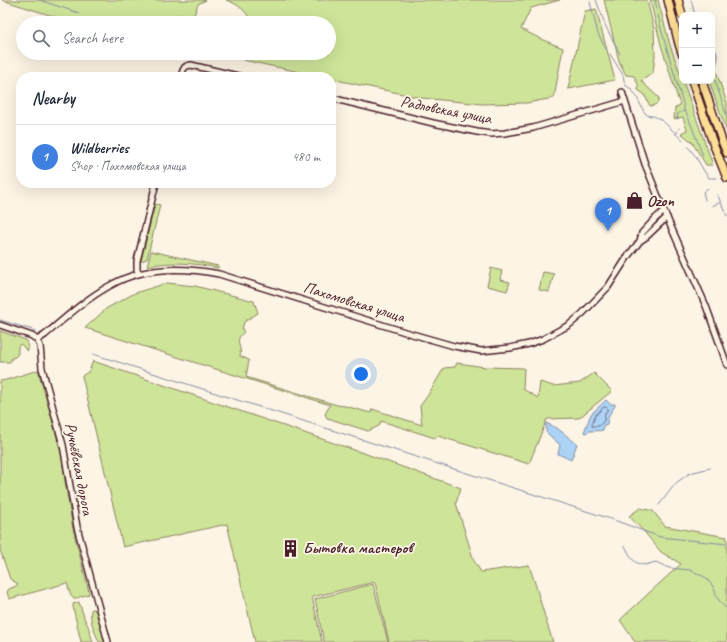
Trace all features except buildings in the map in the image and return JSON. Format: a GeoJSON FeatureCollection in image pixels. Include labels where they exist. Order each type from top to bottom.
{"type":"FeatureCollection","features":[{"type":"Feature","properties":{"kind":"highway"},"geometry":{"type":"LineString","coordinates":[[668,0],[681,48]]}},
{"type":"Feature","properties":{"kind":"highway"},"geometry":{"type":"LineString","coordinates":[[678,0],[681,12]]}},
{"type":"Feature","properties":{"kind":"highway"},"geometry":{"type":"LineString","coordinates":[[693,84],[713,143],[727,178]]}},
{"type":"Feature","properties":{"kind":"highway"},"geometry":{"type":"LineString","coordinates":[[703,84],[727,153]]}},
{"type":"Feature","properties":{"kind":"street"},"geometry":{"type":"LineString","coordinates":[[182,72],[183,68],[190,64],[222,72]]}},
{"type":"Feature","properties":{"kind":"street"},"geometry":{"type":"LineString","coordinates":[[622,92],[646,164],[664,211],[706,306],[727,365]]}},
{"type":"Feature","properties":{"kind":"street","name":"Радловская улица"},"geometry":{"type":"LineString","coordinates":[[336,99],[433,123],[491,134],[533,128],[625,101]]}},
{"type":"Feature","properties":{"kind":"street"},"geometry":{"type":"LineString","coordinates":[[138,274],[137,261],[155,188]]}},
{"type":"Feature","properties":{"kind":"street","name":"Пахомовская улица"},"geometry":{"type":"LineString","coordinates":[[640,241],[642,233],[664,211]]}},
{"type":"Feature","properties":{"kind":"street","name":"Пахомовская улица"},"geometry":{"type":"LineString","coordinates":[[37,340],[77,308],[112,284],[138,274],[175,269],[204,271],[219,274],[454,346],[481,351],[510,348],[529,344],[569,325],[608,287],[628,256],[640,241],[667,217]]}},
{"type":"Feature","properties":{"kind":"street"},"geometry":{"type":"LineString","coordinates":[[0,325],[27,334],[37,340]]}},
{"type":"Feature","properties":{"kind":"street","name":"Ручьёвская дорога"},"geometry":{"type":"LineString","coordinates":[[37,340],[40,346],[42,368],[63,445],[77,527],[108,642]]}},
{"type":"Feature","properties":{"kind":"green space"},"geometry":{"type":"Polygon","coordinates":[[[2,0],[206,0],[198,4],[194,15],[53,16],[2,0]]]}},
{"type":"Feature","properties":{"kind":"green space"},"geometry":{"type":"Polygon","coordinates":[[[226,0],[560,0],[531,8],[521,29],[563,48],[554,98],[527,103],[482,104],[422,98],[336,80],[336,72],[299,72],[243,60],[336,60],[336,16],[248,16],[242,8],[226,0]]]}},
{"type":"Feature","properties":{"kind":"green space"},"geometry":{"type":"Polygon","coordinates":[[[604,0],[647,0],[654,29],[655,56],[653,73],[641,81],[659,98],[655,105],[650,106],[644,94],[638,90],[638,84],[634,76],[626,75],[619,61],[604,0]]]}},
{"type":"Feature","properties":{"kind":"green space"},"geometry":{"type":"Polygon","coordinates":[[[650,0],[658,0],[670,45],[679,70],[679,84],[684,84],[713,165],[706,165],[692,142],[681,133],[687,130],[683,117],[674,119],[675,108],[680,105],[661,45],[650,0]]]}},
{"type":"Feature","properties":{"kind":"green space"},"geometry":{"type":"Polygon","coordinates":[[[596,9],[615,80],[568,89],[585,11],[596,9]]]}},
{"type":"Feature","properties":{"kind":"green space"},"geometry":{"type":"Polygon","coordinates":[[[715,68],[727,103],[727,132],[710,84],[715,84],[715,68]]]}},
{"type":"Feature","properties":{"kind":"green space"},"geometry":{"type":"Polygon","coordinates":[[[155,204],[160,205],[147,259],[141,261],[155,204]]]}},
{"type":"Feature","properties":{"kind":"green space"},"geometry":{"type":"Polygon","coordinates":[[[151,251],[218,266],[218,268],[182,263],[147,266],[151,251]]]}},
{"type":"Feature","properties":{"kind":"green space"},"geometry":{"type":"Polygon","coordinates":[[[491,268],[502,271],[500,280],[510,282],[507,291],[487,286],[491,268]]]}},
{"type":"Feature","properties":{"kind":"green space"},"geometry":{"type":"Polygon","coordinates":[[[543,272],[554,274],[549,292],[539,290],[543,272]]]}},
{"type":"Feature","properties":{"kind":"green space"},"geometry":{"type":"Polygon","coordinates":[[[167,283],[195,286],[254,301],[258,313],[244,322],[242,329],[244,332],[239,337],[240,356],[249,360],[246,377],[337,405],[371,413],[372,409],[422,425],[420,406],[444,368],[455,367],[457,363],[485,367],[524,368],[523,389],[538,398],[540,382],[553,386],[580,383],[594,373],[612,391],[579,418],[547,419],[529,464],[438,436],[435,438],[381,421],[379,426],[368,431],[327,418],[325,414],[330,405],[85,328],[107,308],[135,293],[167,283]]]}},
{"type":"Feature","properties":{"kind":"green space"},"geometry":{"type":"Polygon","coordinates":[[[0,331],[26,340],[28,351],[20,344],[18,347],[18,354],[12,358],[10,362],[0,362],[0,331]]]}},
{"type":"Feature","properties":{"kind":"green space"},"geometry":{"type":"Polygon","coordinates":[[[93,361],[461,488],[456,503],[474,561],[481,572],[529,565],[553,642],[389,642],[375,582],[312,597],[322,642],[255,642],[227,524],[123,547],[82,376],[89,371],[93,361]]]}},
{"type":"Feature","properties":{"kind":"green space"},"geometry":{"type":"Polygon","coordinates":[[[38,370],[62,456],[73,529],[89,592],[89,594],[75,598],[73,598],[70,594],[67,583],[9,599],[7,592],[9,589],[18,584],[10,579],[0,550],[0,381],[38,370]]]}},
{"type":"Feature","properties":{"kind":"green space"},"geometry":{"type":"Polygon","coordinates":[[[640,508],[653,511],[665,526],[727,537],[727,642],[635,642],[620,620],[681,564],[661,552],[629,516],[640,508]]]}},
{"type":"Feature","properties":{"kind":"green space"},"geometry":{"type":"Polygon","coordinates":[[[373,584],[388,642],[324,642],[315,599],[373,584]]]}},
{"type":"Feature","properties":{"kind":"green space"},"geometry":{"type":"Polygon","coordinates":[[[79,602],[93,642],[81,642],[73,607],[73,604],[79,602]]]}},
{"type":"Feature","properties":{"kind":"green space"},"geometry":{"type":"Polygon","coordinates":[[[92,609],[96,612],[105,642],[99,642],[94,630],[91,618],[92,609]]]}},
{"type":"Feature","properties":{"kind":"water"},"geometry":{"type":"Polygon","coordinates":[[[606,400],[610,404],[615,404],[609,415],[607,424],[604,425],[603,430],[585,433],[584,432],[591,414],[606,400]]]}},
{"type":"Feature","properties":{"kind":"water"},"geometry":{"type":"Polygon","coordinates":[[[546,423],[557,428],[577,444],[571,460],[558,454],[560,445],[546,432],[546,423]]]}},
{"type":"Feature","properties":{"kind":"waterway"},"geometry":{"type":"LineString","coordinates":[[39,0],[79,13]]}},
{"type":"Feature","properties":{"kind":"waterway"},"geometry":{"type":"LineString","coordinates":[[596,0],[606,27],[620,54]]}},
{"type":"Feature","properties":{"kind":"waterway"},"geometry":{"type":"LineString","coordinates":[[655,0],[661,29],[684,110],[687,114],[703,156]]}},
{"type":"Feature","properties":{"kind":"waterway"},"geometry":{"type":"LineString","coordinates":[[691,0],[694,12]]}},
{"type":"Feature","properties":{"kind":"waterway"},"geometry":{"type":"LineString","coordinates":[[590,2],[598,34],[606,49]]}},
{"type":"Feature","properties":{"kind":"waterway"},"geometry":{"type":"LineString","coordinates":[[716,51],[718,58],[716,66]]}},
{"type":"Feature","properties":{"kind":"waterway"},"geometry":{"type":"LineString","coordinates":[[610,54],[623,75],[625,85],[638,98],[645,113],[660,119],[683,140]]}},
{"type":"Feature","properties":{"kind":"waterway"},"geometry":{"type":"LineString","coordinates":[[715,80],[727,117]]}},
{"type":"Feature","properties":{"kind":"waterway"},"geometry":{"type":"LineString","coordinates":[[678,119],[677,114],[684,111]]}},
{"type":"Feature","properties":{"kind":"waterway"},"geometry":{"type":"LineString","coordinates":[[676,134],[679,128]]}},
{"type":"Feature","properties":{"kind":"waterway"},"geometry":{"type":"LineString","coordinates":[[688,147],[709,178],[717,178]]}},
{"type":"Feature","properties":{"kind":"waterway"},"geometry":{"type":"LineString","coordinates":[[705,200],[703,192],[708,188]]}},
{"type":"Feature","properties":{"kind":"waterway"},"geometry":{"type":"LineString","coordinates":[[717,194],[727,216]]}},
{"type":"Feature","properties":{"kind":"waterway"},"geometry":{"type":"LineString","coordinates":[[712,206],[721,202]]}},
{"type":"Feature","properties":{"kind":"waterway"},"geometry":{"type":"LineString","coordinates":[[0,320],[36,331]]}},
{"type":"Feature","properties":{"kind":"waterway"},"geometry":{"type":"LineString","coordinates":[[93,354],[611,519],[660,537],[727,544]]}},
{"type":"Feature","properties":{"kind":"waterway"},"geometry":{"type":"LineString","coordinates":[[659,505],[676,483],[690,473],[710,468]]}},
{"type":"Feature","properties":{"kind":"waterway"},"geometry":{"type":"LineString","coordinates":[[625,546],[632,559],[637,563],[645,565],[656,562],[669,568],[690,570],[705,577],[712,585],[716,596],[727,609]]}},
{"type":"Feature","properties":{"kind":"place","name":"Ozon"},"geometry":{"type":"Point","coordinates":[634,201]}},
{"type":"Feature","properties":{"kind":"place","name":"Wildberries"},"geometry":{"type":"Point","coordinates":[608,231]}},
{"type":"Feature","properties":{"kind":"place","name":"Бытовка мастеров"},"geometry":{"type":"Point","coordinates":[290,548]}}]}
